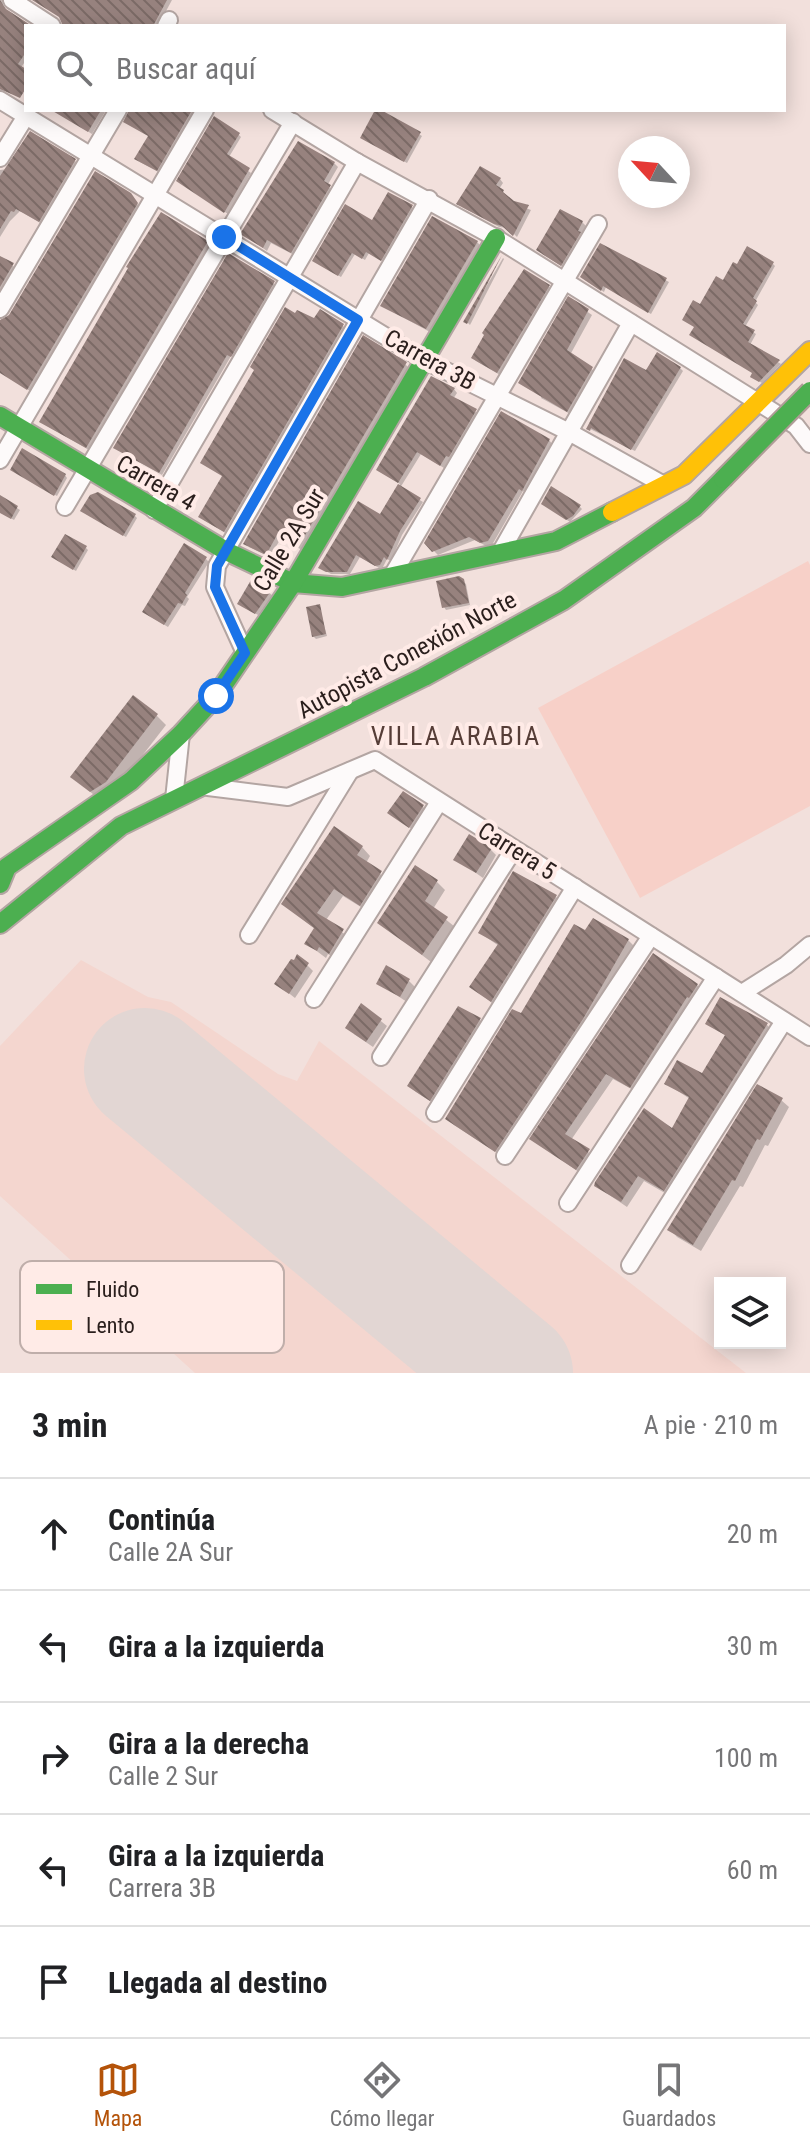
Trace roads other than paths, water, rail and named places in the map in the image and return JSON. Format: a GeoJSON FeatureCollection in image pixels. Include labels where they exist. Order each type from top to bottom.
{"type":"FeatureCollection","features":[{"type":"Feature","properties":{"kind":"main road","name":"Calle 2A Sur"},"geometry":{"type":"LineString","coordinates":[[0,884],[7,867],[131,781],[216,696],[293,583],[496,238]]}},
{"type":"Feature","properties":{"kind":"main road"},"geometry":{"type":"LineString","coordinates":[[293,583],[342,587],[556,541],[684,475],[810,351]]}},
{"type":"Feature","properties":{"kind":"main road","name":"Autopista Conexión Norte"},"geometry":{"type":"LineString","coordinates":[[4,912],[121,826],[424,677],[564,600],[694,508],[810,391]]}},
{"type":"Feature","properties":{"kind":"main road","name":"Carrera 4"},"geometry":{"type":"LineString","coordinates":[[0,416],[154,510],[226,551],[293,583]]}},
{"type":"Feature","properties":{"kind":"street"},"geometry":{"type":"LineString","coordinates":[[12,0],[49,24]]}},
{"type":"Feature","properties":{"kind":"street","name":"Carrera 3B"},"geometry":{"type":"LineString","coordinates":[[0,100],[424,360],[569,432],[662,484]]}},
{"type":"Feature","properties":{"kind":"street"},"geometry":{"type":"LineString","coordinates":[[0,309],[117,112]]}},
{"type":"Feature","properties":{"kind":"street"},"geometry":{"type":"LineString","coordinates":[[0,460],[204,112]]}},
{"type":"Feature","properties":{"kind":"street"},"geometry":{"type":"LineString","coordinates":[[276,112],[357,162],[496,238],[796,426],[810,444]]}},
{"type":"Feature","properties":{"kind":"street"},"geometry":{"type":"LineString","coordinates":[[0,158],[26,116]]}},
{"type":"Feature","properties":{"kind":"street"},"geometry":{"type":"LineString","coordinates":[[65,507],[293,122]]}},
{"type":"Feature","properties":{"kind":"street"},"geometry":{"type":"LineString","coordinates":[[154,510],[357,162]]}},
{"type":"Feature","properties":{"kind":"street"},"geometry":{"type":"LineString","coordinates":[[245,653],[215,587],[217,566],[429,199]]}},
{"type":"Feature","properties":{"kind":"street"},"geometry":{"type":"LineString","coordinates":[[393,574],[598,224]]}},
{"type":"Feature","properties":{"kind":"street"},"geometry":{"type":"LineString","coordinates":[[500,553],[631,323]]}},
{"type":"Feature","properties":{"kind":"street"},"geometry":{"type":"LineString","coordinates":[[174,799],[181,734]]}},
{"type":"Feature","properties":{"kind":"street","name":"Carrera 5"},"geometry":{"type":"LineString","coordinates":[[203,787],[288,797],[375,760],[810,1037]]}},
{"type":"Feature","properties":{"kind":"street"},"geometry":{"type":"LineString","coordinates":[[249,935],[350,771]]}},
{"type":"Feature","properties":{"kind":"street"},"geometry":{"type":"LineString","coordinates":[[314,999],[439,802]]}},
{"type":"Feature","properties":{"kind":"street"},"geometry":{"type":"LineString","coordinates":[[381,1057],[514,849]]}},
{"type":"Feature","properties":{"kind":"street"},"geometry":{"type":"LineString","coordinates":[[435,1113],[575,887]]}},
{"type":"Feature","properties":{"kind":"street"},"geometry":{"type":"LineString","coordinates":[[505,1156],[651,936]]}},
{"type":"Feature","properties":{"kind":"street"},"geometry":{"type":"LineString","coordinates":[[742,993],[786,965],[810,945]]}},
{"type":"Feature","properties":{"kind":"street"},"geometry":{"type":"LineString","coordinates":[[568,1203],[716,977]]}},
{"type":"Feature","properties":{"kind":"street"},"geometry":{"type":"LineString","coordinates":[[630,1265],[784,1021]]}},
{"type":"Feature","properties":{"kind":"district","name":"VILLA ARABIA"},"geometry":{"type":"Point","coordinates":[456,736]}}]}
